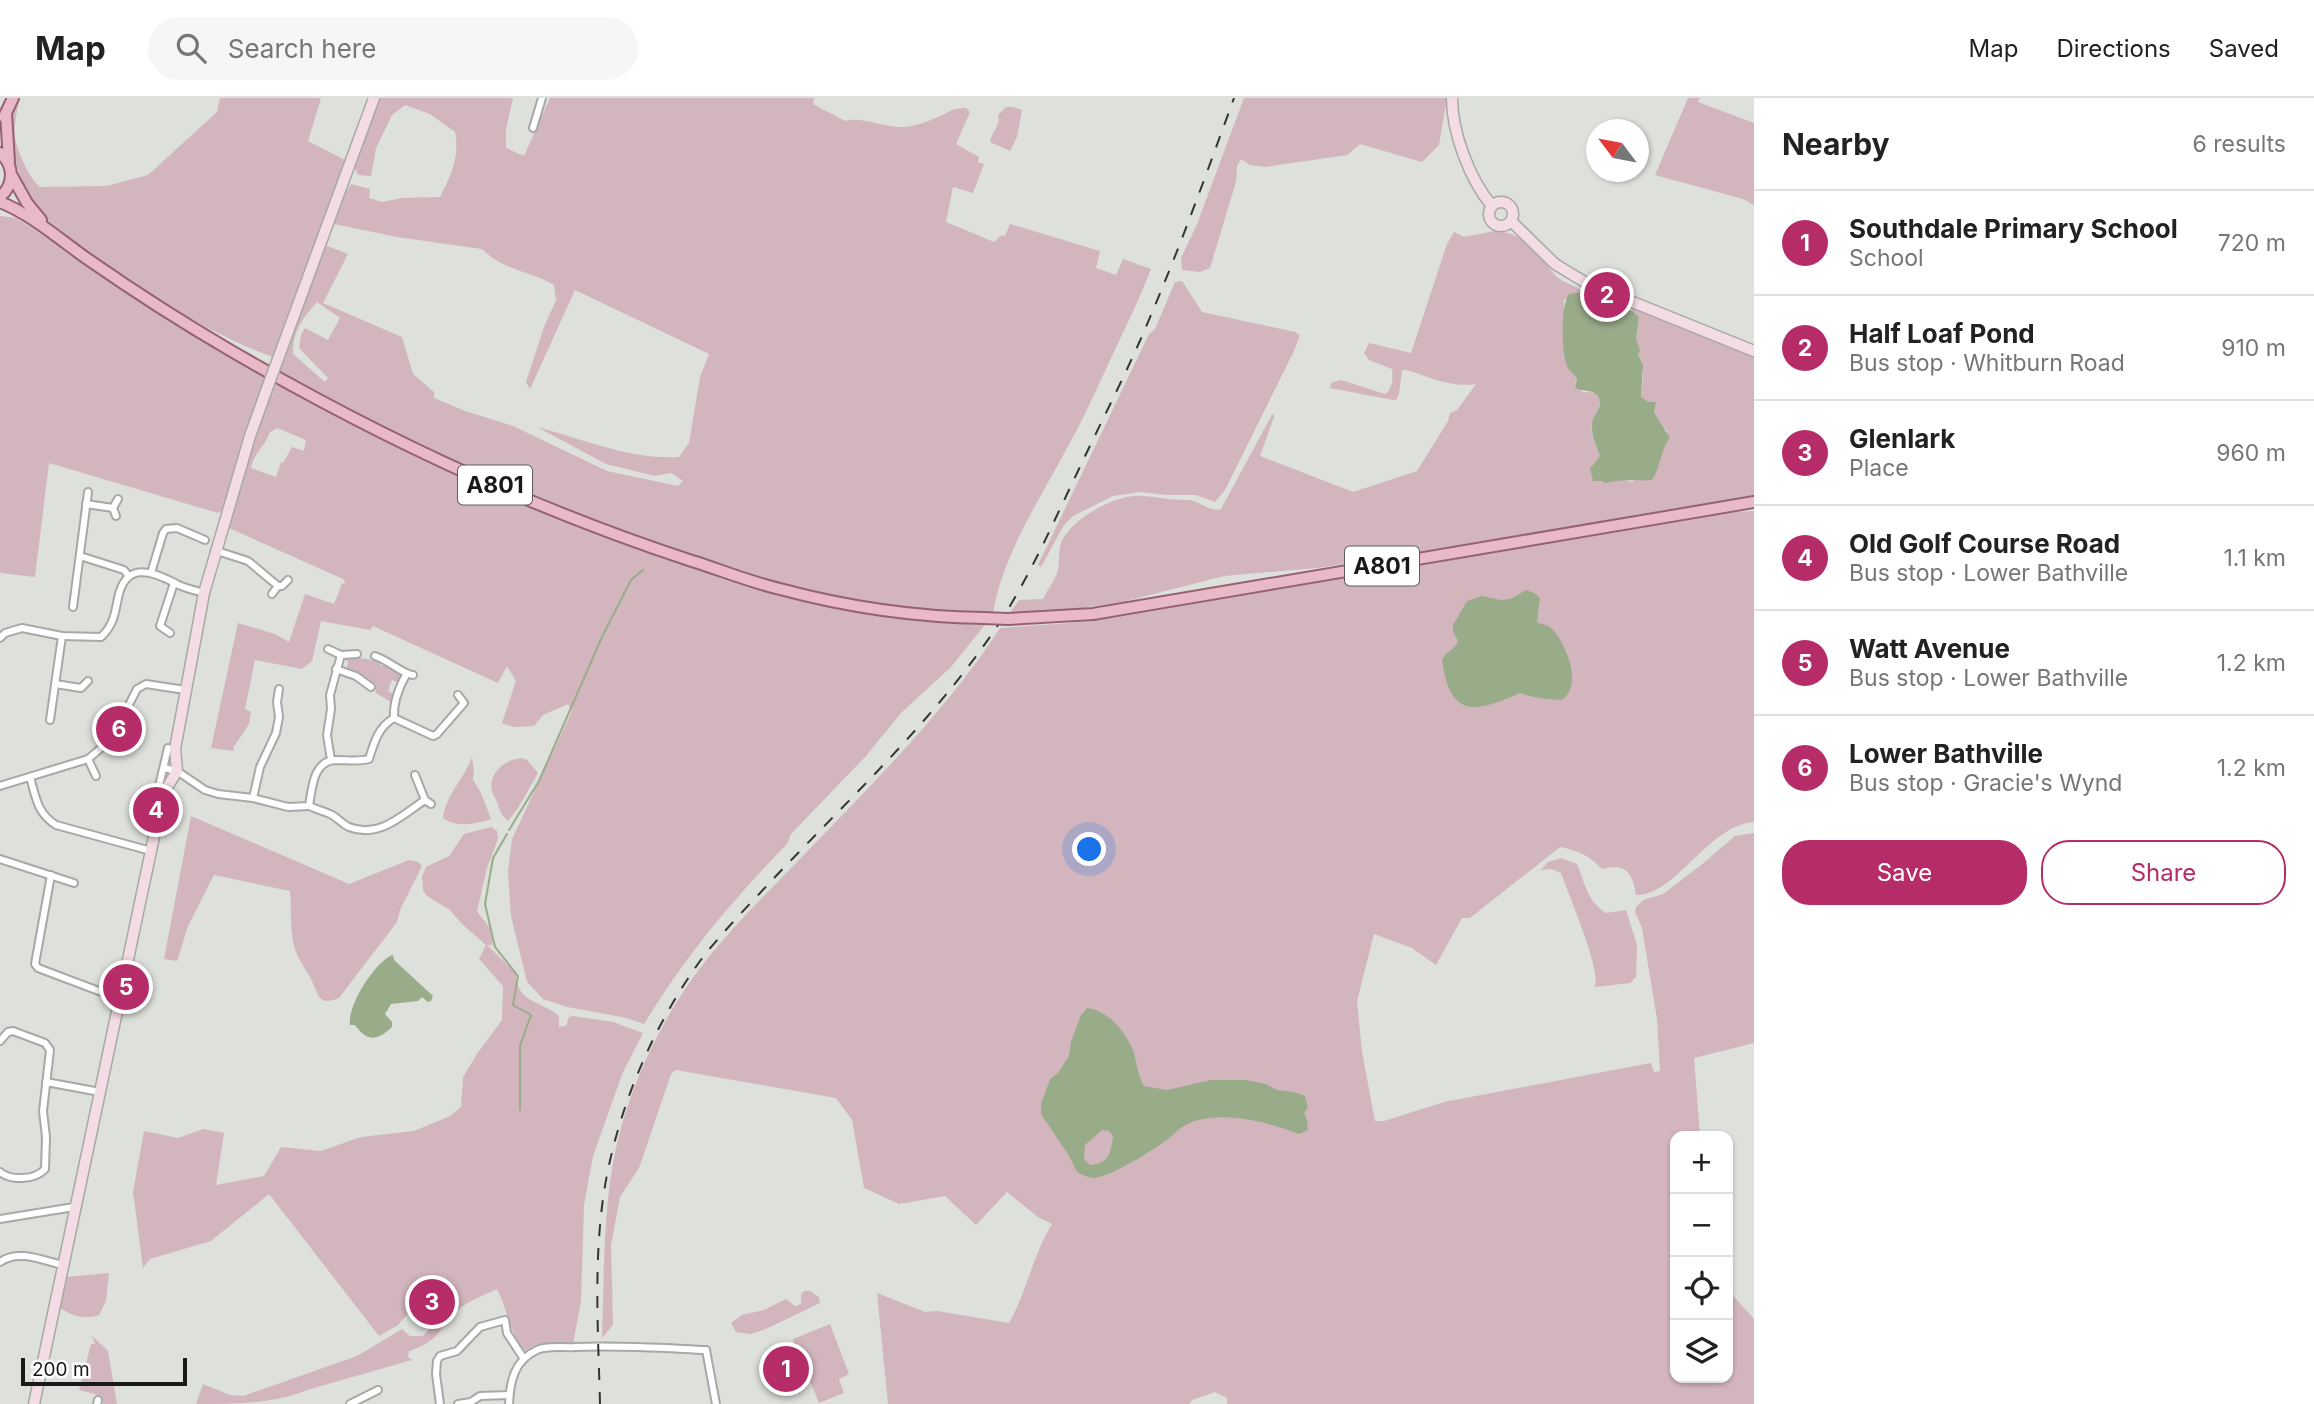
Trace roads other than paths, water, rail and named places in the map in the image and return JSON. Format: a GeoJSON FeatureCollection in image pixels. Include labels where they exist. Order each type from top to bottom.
{"type":"FeatureCollection","features":[{"type":"Feature","properties":{"kind":"main road"},"geometry":{"type":"LineString","coordinates":[[0,126],[13,98]]}},
{"type":"Feature","properties":{"kind":"main road"},"geometry":{"type":"LineString","coordinates":[[34,1404],[163,794],[177,771],[175,749],[204,593],[250,436],[374,98]]}},
{"type":"Feature","properties":{"kind":"main road"},"geometry":{"type":"LineString","coordinates":[[1452,98],[1453,117],[1466,159],[1475,182],[1492,206]]}},
{"type":"Feature","properties":{"kind":"main road"},"geometry":{"type":"LineString","coordinates":[[0,200],[7,191],[12,176],[6,113]]}},
{"type":"Feature","properties":{"kind":"main road"},"geometry":{"type":"LineString","coordinates":[[0,153],[9,163]]}},
{"type":"Feature","properties":{"kind":"main road","name":"A801"},"geometry":{"type":"LineString","coordinates":[[12,176],[27,203],[52,233]]}},
{"type":"Feature","properties":{"kind":"main road","name":"A801"},"geometry":{"type":"LineString","coordinates":[[0,200],[180,320],[339,411],[482,480],[655,549],[779,589],[888,612],[948,618],[1008,619],[1093,614],[1754,502]]}},
{"type":"Feature","properties":{"kind":"main road"},"geometry":{"type":"LineString","coordinates":[[1501,202],[1510,206],[1513,212],[1511,222],[1500,226],[1492,223],[1489,216],[1492,206],[1501,202]]}},
{"type":"Feature","properties":{"kind":"main road"},"geometry":{"type":"LineString","coordinates":[[1511,222],[1555,264],[1588,285],[1754,351]]}},
{"type":"Feature","properties":{"kind":"street"},"geometry":{"type":"LineString","coordinates":[[533,128],[542,98]]}},
{"type":"Feature","properties":{"kind":"street"},"geometry":{"type":"LineString","coordinates":[[74,607],[88,492]]}},
{"type":"Feature","properties":{"kind":"street"},"geometry":{"type":"LineString","coordinates":[[116,516],[113,508],[118,499]]}},
{"type":"Feature","properties":{"kind":"street"},"geometry":{"type":"LineString","coordinates":[[86,504],[113,508]]}},
{"type":"Feature","properties":{"kind":"street"},"geometry":{"type":"LineString","coordinates":[[151,573],[166,529],[177,528],[205,540]]}},
{"type":"Feature","properties":{"kind":"street"},"geometry":{"type":"LineString","coordinates":[[217,551],[248,561],[278,586]]}},
{"type":"Feature","properties":{"kind":"street"},"geometry":{"type":"LineString","coordinates":[[80,556],[124,570],[128,575]]}},
{"type":"Feature","properties":{"kind":"street"},"geometry":{"type":"LineString","coordinates":[[0,625],[2,635],[22,628],[62,636],[101,637],[113,622],[121,586],[128,575],[138,572],[151,573],[204,593]]}},
{"type":"Feature","properties":{"kind":"street"},"geometry":{"type":"LineString","coordinates":[[272,594],[288,580]]}},
{"type":"Feature","properties":{"kind":"street"},"geometry":{"type":"LineString","coordinates":[[160,626],[174,583]]}},
{"type":"Feature","properties":{"kind":"street"},"geometry":{"type":"LineString","coordinates":[[152,629],[160,626]]}},
{"type":"Feature","properties":{"kind":"street"},"geometry":{"type":"LineString","coordinates":[[160,626],[170,634]]}},
{"type":"Feature","properties":{"kind":"street"},"geometry":{"type":"LineString","coordinates":[[50,720],[62,636]]}},
{"type":"Feature","properties":{"kind":"street"},"geometry":{"type":"LineString","coordinates":[[328,649],[341,654],[357,654]]}},
{"type":"Feature","properties":{"kind":"street"},"geometry":{"type":"LineString","coordinates":[[331,760],[327,735],[330,695],[341,654]]}},
{"type":"Feature","properties":{"kind":"street"},"geometry":{"type":"LineString","coordinates":[[375,656],[386,659],[410,675],[396,696],[394,718]]}},
{"type":"Feature","properties":{"kind":"street"},"geometry":{"type":"LineString","coordinates":[[337,668],[356,676],[371,687]]}},
{"type":"Feature","properties":{"kind":"street"},"geometry":{"type":"LineString","coordinates":[[81,688],[88,681]]}},
{"type":"Feature","properties":{"kind":"street"},"geometry":{"type":"LineString","coordinates":[[55,684],[81,688]]}},
{"type":"Feature","properties":{"kind":"street"},"geometry":{"type":"LineString","coordinates":[[0,786],[88,759],[107,743],[137,689],[146,684],[185,690]]}},
{"type":"Feature","properties":{"kind":"street"},"geometry":{"type":"LineString","coordinates":[[81,688],[83,697]]}},
{"type":"Feature","properties":{"kind":"street"},"geometry":{"type":"LineString","coordinates":[[253,798],[260,767],[276,733],[279,689]]}},
{"type":"Feature","properties":{"kind":"street"},"geometry":{"type":"LineString","coordinates":[[394,718],[433,736],[468,703],[458,695]]}},
{"type":"Feature","properties":{"kind":"street"},"geometry":{"type":"LineString","coordinates":[[40,708],[51,710]]}},
{"type":"Feature","properties":{"kind":"street"},"geometry":{"type":"LineString","coordinates":[[309,806],[313,782],[320,767],[331,760],[369,759],[380,730],[394,718]]}},
{"type":"Feature","properties":{"kind":"street"},"geometry":{"type":"LineString","coordinates":[[158,790],[168,748]]}},
{"type":"Feature","properties":{"kind":"street"},"geometry":{"type":"LineString","coordinates":[[88,759],[96,776]]}},
{"type":"Feature","properties":{"kind":"street"},"geometry":{"type":"LineString","coordinates":[[164,768],[177,771],[205,790],[288,807],[309,806],[332,815],[347,826],[362,830],[383,827],[428,802],[415,775]]}},
{"type":"Feature","properties":{"kind":"street"},"geometry":{"type":"LineString","coordinates":[[30,778],[38,806],[45,818],[56,825],[151,851]]}},
{"type":"Feature","properties":{"kind":"street"},"geometry":{"type":"LineString","coordinates":[[0,859],[74,883]]}},
{"type":"Feature","properties":{"kind":"street"},"geometry":{"type":"LineString","coordinates":[[51,876],[35,964],[38,968],[120,999]]}},
{"type":"Feature","properties":{"kind":"street"},"geometry":{"type":"LineString","coordinates":[[0,1041],[8,1032],[13,1031],[48,1044],[50,1050],[43,1111],[46,1137],[43,1173],[8,1179],[0,1172]]}},
{"type":"Feature","properties":{"kind":"street"},"geometry":{"type":"LineString","coordinates":[[46,1082],[100,1092]]}},
{"type":"Feature","properties":{"kind":"street"},"geometry":{"type":"LineString","coordinates":[[0,1219],[74,1207]]}},
{"type":"Feature","properties":{"kind":"street"},"geometry":{"type":"LineString","coordinates":[[0,1262],[8,1256],[19,1255],[62,1265]]}},
{"type":"Feature","properties":{"kind":"street"},"geometry":{"type":"LineString","coordinates":[[440,1404],[437,1361],[440,1356],[457,1351],[480,1326],[505,1320],[507,1333],[524,1359]]}},
{"type":"Feature","properties":{"kind":"street"},"geometry":{"type":"LineString","coordinates":[[509,1404],[509,1384],[516,1368],[536,1350],[604,1346],[706,1350],[712,1344]]}},
{"type":"Feature","properties":{"kind":"street"},"geometry":{"type":"LineString","coordinates":[[706,1350],[716,1404]]}},
{"type":"Feature","properties":{"kind":"street"},"geometry":{"type":"LineString","coordinates":[[350,1404],[378,1390]]}},
{"type":"Feature","properties":{"kind":"street"},"geometry":{"type":"LineString","coordinates":[[458,1404],[471,1402],[480,1396],[509,1395]]}},
{"type":"Feature","properties":{"kind":"waterway"},"geometry":{"type":"LineString","coordinates":[[509,830],[539,781],[602,637],[631,580],[643,570]]}},
{"type":"Feature","properties":{"kind":"waterway"},"geometry":{"type":"LineString","coordinates":[[507,834],[493,858],[485,904],[495,947],[518,976],[513,1005],[531,1015],[520,1046],[520,1110]]}},
{"type":"Feature","properties":{"kind":"railway"},"geometry":{"type":"LineString","coordinates":[[600,1404],[597,1314],[600,1224],[616,1138],[644,1058],[670,1008],[700,961],[944,697],[994,631],[1018,593],[1142,336],[1234,98]]}},
{"type":"Feature","properties":{"kind":"place","name":"Half Loaf Pond"},"geometry":{"type":"Point","coordinates":[1607,295]}},
{"type":"Feature","properties":{"kind":"place","name":"Lower Bathville"},"geometry":{"type":"Point","coordinates":[119,729]}},
{"type":"Feature","properties":{"kind":"place","name":"Old Golf Course Road"},"geometry":{"type":"Point","coordinates":[156,810]}},
{"type":"Feature","properties":{"kind":"place","name":"Watt Avenue"},"geometry":{"type":"Point","coordinates":[126,987]}},
{"type":"Feature","properties":{"kind":"place","name":"Glenlark"},"geometry":{"type":"Point","coordinates":[432,1302]}},
{"type":"Feature","properties":{"kind":"place","name":"Southdale Primary School"},"geometry":{"type":"Point","coordinates":[786,1369]}}]}
